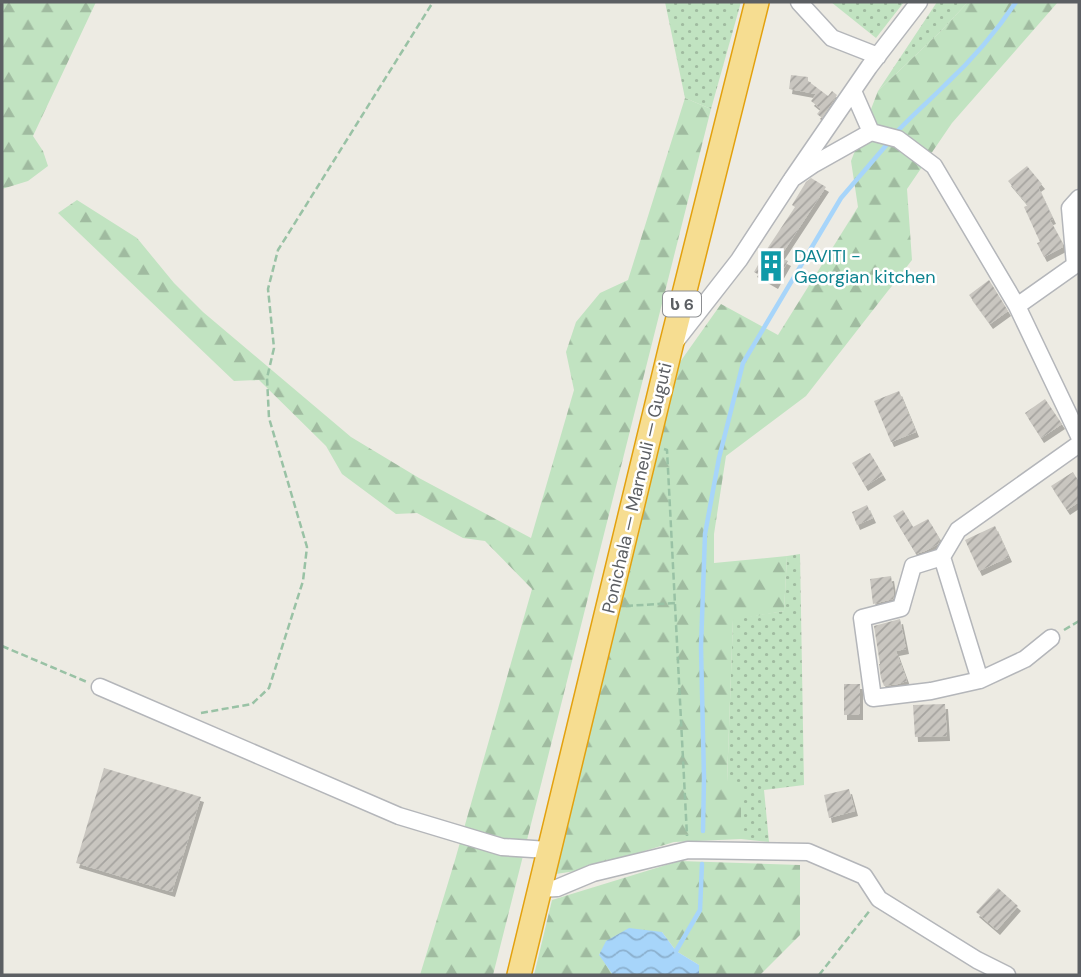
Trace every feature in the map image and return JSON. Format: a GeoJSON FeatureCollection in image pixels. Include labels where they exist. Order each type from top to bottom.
{"type":"FeatureCollection","features":[{"type":"Feature","properties":{"kind":"highway","name":"Ponichala — Marneuli — Guguti"},"geometry":{"type":"LineString","coordinates":[[519,975],[757,2]]}},
{"type":"Feature","properties":{"kind":"street"},"geometry":{"type":"LineString","coordinates":[[799,2],[832,38],[878,56]]}},
{"type":"Feature","properties":{"kind":"street"},"geometry":{"type":"LineString","coordinates":[[671,346],[739,260],[853,91],[919,2]]}},
{"type":"Feature","properties":{"kind":"street"},"geometry":{"type":"LineString","coordinates":[[853,91],[871,132]]}},
{"type":"Feature","properties":{"kind":"street"},"geometry":{"type":"LineString","coordinates":[[792,179],[871,132],[898,139],[934,166],[1017,306],[1079,436]]}},
{"type":"Feature","properties":{"kind":"street"},"geometry":{"type":"LineString","coordinates":[[1017,306],[1076,265],[1070,208],[1079,198]]}},
{"type":"Feature","properties":{"kind":"street"},"geometry":{"type":"LineString","coordinates":[[1051,638],[1024,659],[980,680],[931,691],[873,698],[862,618],[901,608],[913,566],[942,556],[958,530],[1079,444]]}},
{"type":"Feature","properties":{"kind":"street"},"geometry":{"type":"LineString","coordinates":[[942,556],[980,680]]}},
{"type":"Feature","properties":{"kind":"street"},"geometry":{"type":"LineString","coordinates":[[100,687],[399,816],[502,847],[548,850]]}},
{"type":"Feature","properties":{"kind":"street"},"geometry":{"type":"LineString","coordinates":[[540,889],[557,888],[593,873],[688,850],[808,852],[864,876],[879,899],[977,960],[1007,975]]}},
{"type":"Feature","properties":{"kind":"path"},"geometry":{"type":"LineString","coordinates":[[183,722],[202,713],[252,704],[269,688],[303,582],[307,547],[269,418],[267,378],[274,348],[268,289],[278,250],[433,2]]}},
{"type":"Feature","properties":{"kind":"path"},"geometry":{"type":"LineString","coordinates":[[648,442],[667,450],[688,850]]}},
{"type":"Feature","properties":{"kind":"path"},"geometry":{"type":"LineString","coordinates":[[609,608],[675,603]]}},
{"type":"Feature","properties":{"kind":"path"},"geometry":{"type":"LineString","coordinates":[[2,646],[100,687]]}},
{"type":"Feature","properties":{"kind":"path"},"geometry":{"type":"LineString","coordinates":[[819,975],[879,899]]}},
{"type":"Feature","properties":{"kind":"green space"},"geometry":{"type":"Polygon","coordinates":[[[2,2],[96,2],[33,136],[43,151],[48,166],[28,181],[2,189],[2,2]]]}},
{"type":"Feature","properties":{"kind":"green space"},"geometry":{"type":"Polygon","coordinates":[[[665,2],[741,2],[711,109],[685,98],[665,2]]]}},
{"type":"Feature","properties":{"kind":"green space"},"geometry":{"type":"Polygon","coordinates":[[[831,2],[904,2],[876,38],[831,2]]]}},
{"type":"Feature","properties":{"kind":"green space"},"geometry":{"type":"Polygon","coordinates":[[[937,2],[968,2],[878,91],[937,2]]]}},
{"type":"Feature","properties":{"kind":"green space"},"geometry":{"type":"Polygon","coordinates":[[[968,2],[1058,2],[952,123],[907,189],[912,260],[806,396],[726,456],[714,534],[714,563],[787,556],[784,611],[733,620],[727,781],[741,790],[741,839],[674,842],[582,870],[556,874],[680,362],[721,304],[778,335],[858,207],[851,161],[878,91],[968,2]]]}},
{"type":"Feature","properties":{"kind":"green space"},"geometry":{"type":"Polygon","coordinates":[[[685,98],[711,109],[493,975],[420,975],[532,589],[485,541],[463,538],[417,513],[396,514],[342,474],[326,446],[259,380],[234,381],[58,213],[77,200],[137,238],[174,283],[203,312],[351,437],[419,478],[531,538],[574,390],[566,352],[576,322],[600,293],[628,280],[685,98]]]}},
{"type":"Feature","properties":{"kind":"green space"},"geometry":{"type":"Polygon","coordinates":[[[800,554],[804,785],[764,790],[769,842],[741,839],[741,791],[727,782],[733,619],[784,611],[787,556],[800,554]]]}},
{"type":"Feature","properties":{"kind":"green space"},"geometry":{"type":"Polygon","coordinates":[[[679,861],[800,865],[800,935],[760,975],[699,975],[699,965],[676,951],[662,932],[599,954],[613,975],[534,975],[552,900],[679,861]]]}},
{"type":"Feature","properties":{"kind":"water"},"geometry":{"type":"Polygon","coordinates":[[[629,928],[662,932],[676,951],[699,965],[699,975],[613,975],[599,955],[606,941],[629,928]]]}},
{"type":"Feature","properties":{"kind":"building"},"geometry":{"type":"Polygon","coordinates":[[[791,75],[808,77],[808,81],[828,96],[832,91],[837,95],[822,118],[817,114],[821,109],[811,101],[816,94],[789,89],[791,75]]]}},
{"type":"Feature","properties":{"kind":"building"},"geometry":{"type":"Polygon","coordinates":[[[1027,166],[1042,184],[1038,187],[1053,219],[1050,220],[1063,244],[1063,247],[1044,257],[1024,207],[1028,205],[1008,181],[1027,166]]]}},
{"type":"Feature","properties":{"kind":"building"},"geometry":{"type":"Polygon","coordinates":[[[811,178],[826,187],[780,257],[788,261],[775,284],[754,272],[795,207],[792,205],[811,178]]]}},
{"type":"Feature","properties":{"kind":"building"},"geometry":{"type":"Polygon","coordinates":[[[989,280],[1008,311],[990,324],[969,295],[989,280]]]}},
{"type":"Feature","properties":{"kind":"building"},"geometry":{"type":"Polygon","coordinates":[[[899,391],[916,432],[891,442],[874,401],[899,391]]]}},
{"type":"Feature","properties":{"kind":"building"},"geometry":{"type":"Polygon","coordinates":[[[1045,399],[1062,424],[1041,438],[1025,413],[1045,399]]]}},
{"type":"Feature","properties":{"kind":"building"},"geometry":{"type":"Polygon","coordinates":[[[870,453],[883,475],[865,486],[852,463],[870,453]]]}},
{"type":"Feature","properties":{"kind":"building"},"geometry":{"type":"Polygon","coordinates":[[[1073,472],[1079,482],[1079,502],[1067,510],[1051,486],[1073,472]]]}},
{"type":"Feature","properties":{"kind":"building"},"geometry":{"type":"Polygon","coordinates":[[[867,505],[873,518],[857,525],[852,512],[867,505]]]}},
{"type":"Feature","properties":{"kind":"building"},"geometry":{"type":"Polygon","coordinates":[[[903,510],[913,527],[928,519],[940,539],[938,544],[916,554],[893,516],[903,510]]]}},
{"type":"Feature","properties":{"kind":"building"},"geometry":{"type":"Polygon","coordinates":[[[995,526],[1009,557],[979,571],[965,540],[995,526]]]}},
{"type":"Feature","properties":{"kind":"building"},"geometry":{"type":"Polygon","coordinates":[[[891,576],[893,599],[873,604],[870,579],[891,576]]]}},
{"type":"Feature","properties":{"kind":"building"},"geometry":{"type":"Polygon","coordinates":[[[900,619],[906,649],[896,651],[907,681],[884,686],[874,626],[900,619]]]}},
{"type":"Feature","properties":{"kind":"building"},"geometry":{"type":"Polygon","coordinates":[[[844,684],[860,684],[860,715],[844,715],[844,684]]]}},
{"type":"Feature","properties":{"kind":"building"},"geometry":{"type":"Polygon","coordinates":[[[945,704],[947,736],[915,737],[913,705],[945,704]]]}},
{"type":"Feature","properties":{"kind":"building"},"geometry":{"type":"Polygon","coordinates":[[[104,768],[201,797],[172,892],[76,863],[104,768]]]}},
{"type":"Feature","properties":{"kind":"building"},"geometry":{"type":"Polygon","coordinates":[[[849,789],[855,811],[829,818],[824,795],[849,789]]]}},
{"type":"Feature","properties":{"kind":"building"},"geometry":{"type":"Polygon","coordinates":[[[998,888],[1018,906],[997,930],[976,912],[998,888]]]}},
{"type":"Feature","properties":{"kind":"waterway"},"geometry":{"type":"LineString","coordinates":[[894,135],[974,56],[1016,2]]}},
{"type":"Feature","properties":{"kind":"waterway"},"geometry":{"type":"LineString","coordinates":[[703,831],[701,647],[705,534],[719,458],[743,363],[841,198],[889,142]]}},
{"type":"Feature","properties":{"kind":"waterway"},"geometry":{"type":"LineString","coordinates":[[676,951],[700,910],[702,864]]}},
{"type":"Feature","properties":{"kind":"place","name":"DAVITI - Georgian kitchen"},"geometry":{"type":"Point","coordinates":[771,266]}}]}
